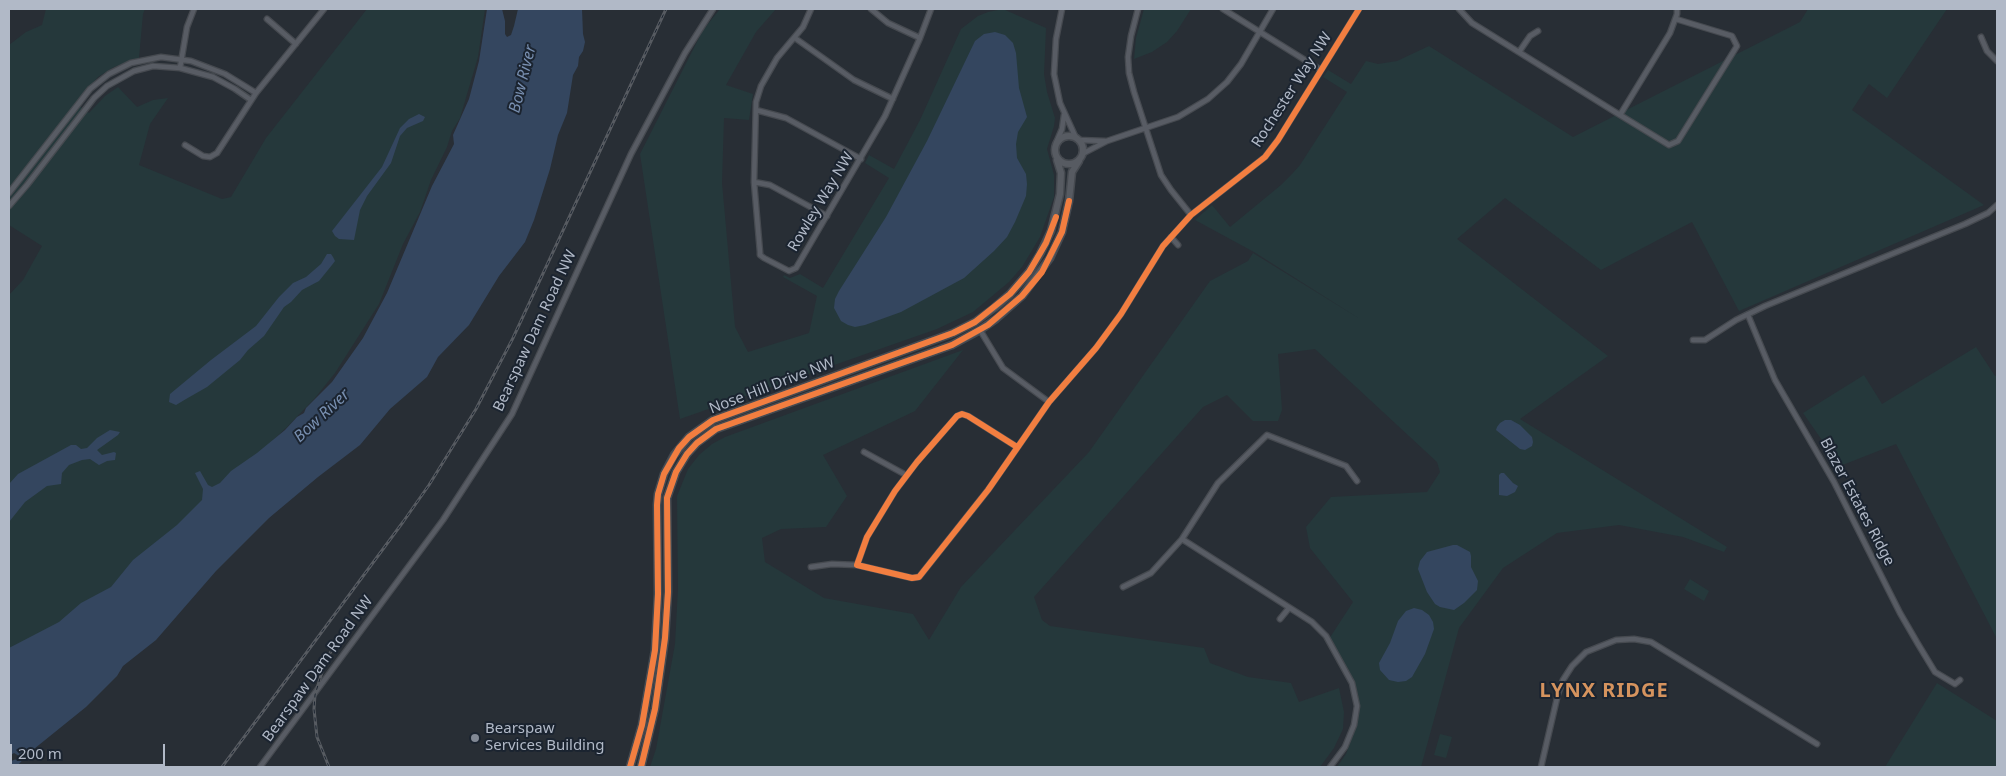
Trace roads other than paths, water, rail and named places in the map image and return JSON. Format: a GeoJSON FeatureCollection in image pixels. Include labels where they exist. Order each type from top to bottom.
{"type":"FeatureCollection","features":[{"type":"Feature","properties":{"kind":"street"},"geometry":{"type":"LineString","coordinates":[[180,68],[187,27],[194,9]]}},
{"type":"Feature","properties":{"kind":"street"},"geometry":{"type":"LineString","coordinates":[[185,145],[203,156],[217,154],[256,93],[324,9]]}},
{"type":"Feature","properties":{"kind":"street","name":"Bearspaw Dam Road NW"},"geometry":{"type":"LineString","coordinates":[[260,767],[442,520],[512,414],[630,154],[685,54],[713,9]]}},
{"type":"Feature","properties":{"kind":"street","name":"Rowley Way NW"},"geometry":{"type":"LineString","coordinates":[[811,9],[796,38],[783,50],[762,86],[756,102],[754,182],[760,256],[789,271],[796,268],[886,116],[931,9]]}},
{"type":"Feature","properties":{"kind":"street"},"geometry":{"type":"LineString","coordinates":[[871,9],[888,23],[920,38]]}},
{"type":"Feature","properties":{"kind":"street"},"geometry":{"type":"LineString","coordinates":[[1062,9],[1056,39],[1054,74],[1056,89],[1064,115],[1084,148],[1084,153]]}},
{"type":"Feature","properties":{"kind":"street"},"geometry":{"type":"LineString","coordinates":[[1138,9],[1131,36],[1128,58],[1129,73],[1162,175],[1171,190],[1192,215]]}},
{"type":"Feature","properties":{"kind":"street"},"geometry":{"type":"LineString","coordinates":[[1064,115],[1062,129],[1054,151],[1057,160],[1070,165],[1079,161],[1084,153],[1106,141],[1146,129],[1182,115],[1208,99],[1226,82],[1241,64],[1274,9]]}},
{"type":"Feature","properties":{"kind":"street","name":"Rochester Way NW"},"geometry":{"type":"LineString","coordinates":[[857,565],[912,578],[919,577],[983,497],[1049,402],[1096,348],[1121,314],[1163,246],[1192,215],[1265,157],[1278,140],[1359,9]]}},
{"type":"Feature","properties":{"kind":"street"},"geometry":{"type":"LineString","coordinates":[[1459,9],[1472,23],[1670,145],[1678,141],[1737,46],[1732,36],[1676,18]]}},
{"type":"Feature","properties":{"kind":"street"},"geometry":{"type":"LineString","coordinates":[[1620,115],[1670,34],[1677,9]]}},
{"type":"Feature","properties":{"kind":"street"},"geometry":{"type":"LineString","coordinates":[[1225,10],[1321,70]]}},
{"type":"Feature","properties":{"kind":"street"},"geometry":{"type":"LineString","coordinates":[[266,19],[296,44]]}},
{"type":"Feature","properties":{"kind":"street"},"geometry":{"type":"LineString","coordinates":[[1519,52],[1530,36],[1538,31]]}},
{"type":"Feature","properties":{"kind":"street"},"geometry":{"type":"LineString","coordinates":[[1981,37],[1987,51],[1997,61]]}},
{"type":"Feature","properties":{"kind":"street"},"geometry":{"type":"LineString","coordinates":[[796,38],[854,80],[893,99]]}},
{"type":"Feature","properties":{"kind":"street"},"geometry":{"type":"LineString","coordinates":[[9,193],[86,95],[101,80],[124,66],[162,57],[181,59],[225,74],[256,93]]}},
{"type":"Feature","properties":{"kind":"street"},"geometry":{"type":"LineString","coordinates":[[9,206],[47,160],[85,108],[102,90],[134,71],[153,66],[180,68],[212,78],[235,89],[251,100]]}},
{"type":"Feature","properties":{"kind":"street"},"geometry":{"type":"LineString","coordinates":[[756,110],[786,118],[861,159]]}},
{"type":"Feature","properties":{"kind":"street"},"geometry":{"type":"LineString","coordinates":[[1056,143],[1065,136],[1106,141]]}},
{"type":"Feature","properties":{"kind":"street","name":"Nose Hill Drive NW"},"geometry":{"type":"LineString","coordinates":[[630,767],[642,725],[654,650],[658,594],[658,494],[664,474],[679,448],[689,437],[713,420],[952,333],[975,322],[1010,294],[1029,272],[1052,231],[1059,203],[1061,175],[1057,160]]}},
{"type":"Feature","properties":{"kind":"street","name":"Nose Hill Drive NW"},"geometry":{"type":"LineString","coordinates":[[640,767],[655,709],[665,638],[668,592],[667,498],[672,480],[687,454],[697,443],[716,429],[952,345],[980,330],[1000,316],[1022,296],[1050,258],[1062,232],[1070,201],[1072,172],[1079,161]]}},
{"type":"Feature","properties":{"kind":"street"},"geometry":{"type":"LineString","coordinates":[[754,182],[770,185],[827,216]]}},
{"type":"Feature","properties":{"kind":"street"},"geometry":{"type":"LineString","coordinates":[[1693,340],[1705,340],[1748,314],[1794,292],[1965,224],[1988,213],[1997,204]]}},
{"type":"Feature","properties":{"kind":"street"},"geometry":{"type":"LineString","coordinates":[[1171,237],[1178,245]]}},
{"type":"Feature","properties":{"kind":"street","name":"Blazer Estates Ridge"},"geometry":{"type":"LineString","coordinates":[[1748,314],[1775,380],[1834,482],[1900,613],[1922,651],[1935,672],[1956,684],[1960,680]]}},
{"type":"Feature","properties":{"kind":"street"},"geometry":{"type":"LineString","coordinates":[[975,322],[1003,368],[1049,402]]}},
{"type":"Feature","properties":{"kind":"street"},"geometry":{"type":"LineString","coordinates":[[810,568],[832,564],[857,565],[870,532],[906,475],[955,418],[960,415],[968,416],[1017,447]]}},
{"type":"Feature","properties":{"kind":"street"},"geometry":{"type":"LineString","coordinates":[[1123,587],[1151,573],[1182,539],[1218,482],[1268,434],[1346,466],[1357,481]]}},
{"type":"Feature","properties":{"kind":"street"},"geometry":{"type":"LineString","coordinates":[[864,452],[906,475]]}},
{"type":"Feature","properties":{"kind":"street"},"geometry":{"type":"LineString","coordinates":[[1182,539],[1312,622],[1326,636],[1352,683],[1357,706],[1354,725],[1345,747],[1330,767]]}},
{"type":"Feature","properties":{"kind":"street"},"geometry":{"type":"LineString","coordinates":[[1280,619],[1288,608]]}},
{"type":"Feature","properties":{"kind":"street"},"geometry":{"type":"LineString","coordinates":[[1541,767],[1563,680],[1572,666],[1586,652],[1616,640],[1634,639],[1651,642],[1817,744]]}},
{"type":"Feature","properties":{"kind":"water","name":"Bow River"},"geometry":{"type":"Polygon","coordinates":[[[487,9],[502,9],[507,37],[511,35],[518,9],[582,9],[585,42],[583,51],[573,75],[567,113],[558,135],[550,169],[525,242],[499,276],[469,325],[438,357],[427,377],[390,409],[360,445],[269,518],[216,571],[156,640],[123,666],[117,676],[86,707],[29,753],[18,765],[9,767],[9,762],[21,757],[14,753],[9,756],[9,648],[59,622],[81,603],[111,587],[133,560],[177,525],[202,500],[203,489],[195,473],[200,471],[208,485],[212,487],[220,483],[231,471],[257,453],[304,413],[306,408],[332,382],[363,338],[387,293],[432,186],[454,144],[453,135],[469,99],[479,61],[487,9]]]}},
{"type":"Feature","properties":{"kind":"water"},"geometry":{"type":"Polygon","coordinates":[[[995,32],[1005,35],[1013,43],[1016,53],[1019,88],[1027,117],[1018,132],[1016,144],[1017,158],[1026,174],[1026,196],[1015,222],[1007,237],[964,278],[901,312],[865,325],[855,327],[848,325],[841,321],[834,308],[835,299],[839,291],[886,217],[927,141],[975,41],[984,34],[995,32]]]}},
{"type":"Feature","properties":{"kind":"water"},"geometry":{"type":"Polygon","coordinates":[[[419,114],[425,117],[423,121],[407,128],[400,136],[391,163],[367,196],[360,210],[354,240],[339,239],[332,231],[382,167],[400,128],[409,119],[419,114]]]}},
{"type":"Feature","properties":{"kind":"water"},"geometry":{"type":"Polygon","coordinates":[[[327,254],[331,254],[335,261],[319,281],[302,290],[284,307],[264,336],[240,360],[207,387],[176,405],[169,402],[170,394],[256,326],[279,297],[293,283],[306,277],[321,264],[327,254]]]}},
{"type":"Feature","properties":{"kind":"water"},"geometry":{"type":"Polygon","coordinates":[[[1505,420],[1511,420],[1520,425],[1532,437],[1532,446],[1525,450],[1520,449],[1496,430],[1500,423],[1505,420]]]}},
{"type":"Feature","properties":{"kind":"water"},"geometry":{"type":"Polygon","coordinates":[[[110,430],[120,432],[97,450],[102,455],[116,453],[115,460],[99,465],[90,459],[69,465],[62,473],[61,484],[47,486],[25,502],[9,522],[9,484],[18,474],[71,445],[76,445],[81,449],[87,448],[97,438],[110,430]]]}},
{"type":"Feature","properties":{"kind":"water"},"geometry":{"type":"Polygon","coordinates":[[[1504,473],[1518,486],[1515,492],[1507,496],[1499,495],[1499,475],[1504,473]]]}},
{"type":"Feature","properties":{"kind":"water"},"geometry":{"type":"Polygon","coordinates":[[[1457,545],[1470,552],[1471,567],[1478,581],[1477,590],[1454,610],[1435,604],[1427,592],[1418,569],[1420,561],[1427,552],[1457,545]]]}},
{"type":"Feature","properties":{"kind":"water"},"geometry":{"type":"Polygon","coordinates":[[[1414,608],[1422,610],[1429,615],[1434,629],[1425,654],[1412,677],[1406,681],[1389,680],[1380,670],[1379,663],[1390,643],[1398,621],[1406,611],[1414,608]]]}},
{"type":"Feature","properties":{"kind":"railway"},"geometry":{"type":"LineString","coordinates":[[222,767],[403,522],[429,485],[476,409],[513,338],[666,9]]}},
{"type":"Feature","properties":{"kind":"railway"},"geometry":{"type":"LineString","coordinates":[[329,767],[317,737],[314,709],[315,695],[325,662],[347,623]]}},
{"type":"Feature","properties":{"kind":"place","name":"Bearspaw Services Building"},"geometry":{"type":"Point","coordinates":[475,738]}},
{"type":"Feature","properties":{"kind":"district","name":"LYNX RIDGE"},"geometry":{"type":"Point","coordinates":[1604,691]}}]}
